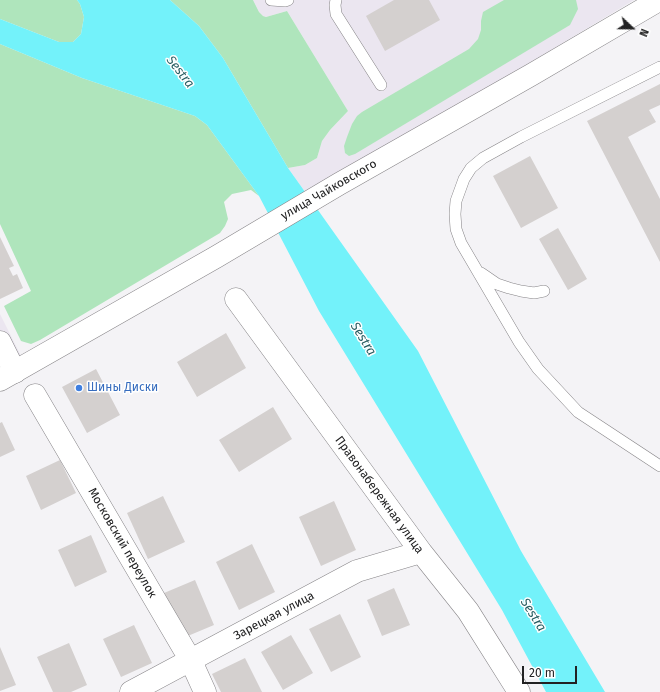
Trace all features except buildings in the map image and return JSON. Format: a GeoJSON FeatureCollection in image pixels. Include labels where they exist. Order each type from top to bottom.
{"type":"FeatureCollection","features":[{"type":"Feature","properties":{"kind":"street","name":"улица Чайковского"},"geometry":{"type":"LineString","coordinates":[[7,376],[216,257],[339,184],[531,75],[658,0]]}},
{"type":"Feature","properties":{"kind":"street","name":"Правонабережная улица"},"geometry":{"type":"LineString","coordinates":[[236,299],[421,552],[468,611],[519,692]]}},
{"type":"Feature","properties":{"kind":"street"},"geometry":{"type":"LineString","coordinates":[[0,342],[7,376]]}},
{"type":"Feature","properties":{"kind":"street","name":"Московский переулок"},"geometry":{"type":"LineString","coordinates":[[35,396],[191,661],[206,692]]}},
{"type":"Feature","properties":{"kind":"street","name":"Зарецкая улица"},"geometry":{"type":"LineString","coordinates":[[131,692],[357,571],[421,552]]}},
{"type":"Feature","properties":{"kind":"lane"},"geometry":{"type":"LineString","coordinates":[[271,0],[288,0]]}},
{"type":"Feature","properties":{"kind":"lane"},"geometry":{"type":"LineString","coordinates":[[336,0],[336,14],[381,85]]}},
{"type":"Feature","properties":{"kind":"lane"},"geometry":{"type":"LineString","coordinates":[[660,67],[498,148],[471,168],[464,180],[456,201],[456,229],[461,243],[519,342],[538,368],[578,412],[660,466]]}},
{"type":"Feature","properties":{"kind":"lane"},"geometry":{"type":"LineString","coordinates":[[476,269],[488,279],[509,288],[534,293],[544,291]]}},
{"type":"Feature","properties":{"kind":"shaded area"},"geometry":{"type":"Polygon","coordinates":[[[253,0],[634,0],[308,196],[288,168],[305,165],[317,158],[322,141],[348,111],[287,11],[266,17],[259,12],[253,0]]]}},
{"type":"Feature","properties":{"kind":"shaded area"},"geometry":{"type":"Polygon","coordinates":[[[0,314],[24,362],[0,375],[0,314]]]}},
{"type":"Feature","properties":{"kind":"green space"},"geometry":{"type":"Polygon","coordinates":[[[0,0],[77,0],[80,4],[84,17],[81,34],[73,42],[59,42],[0,19],[0,0]]]}},
{"type":"Feature","properties":{"kind":"green space"},"geometry":{"type":"Polygon","coordinates":[[[170,0],[253,0],[259,12],[266,17],[287,11],[348,111],[322,141],[317,158],[305,165],[288,168],[223,58],[199,26],[170,0]]]}},
{"type":"Feature","properties":{"kind":"green space"},"geometry":{"type":"Polygon","coordinates":[[[504,0],[576,0],[578,9],[570,25],[355,154],[349,156],[345,153],[344,146],[352,124],[357,116],[469,49],[478,39],[481,30],[483,12],[504,0]]]}},
{"type":"Feature","properties":{"kind":"green space"},"geometry":{"type":"Polygon","coordinates":[[[0,44],[82,78],[195,116],[207,125],[259,196],[251,190],[232,194],[224,202],[228,219],[220,233],[31,344],[21,341],[4,306],[31,291],[0,224],[0,44]]]}},
{"type":"Feature","properties":{"kind":"water","name":"Sestra"},"geometry":{"type":"Polygon","coordinates":[[[77,0],[170,0],[199,26],[223,58],[288,168],[418,351],[521,551],[605,692],[546,692],[502,610],[319,311],[259,196],[207,125],[195,116],[82,78],[0,44],[0,19],[59,42],[73,42],[81,34],[84,17],[80,4],[77,0]]]}},
{"type":"Feature","properties":{"kind":"place","name":"Шины Диски"},"geometry":{"type":"Point","coordinates":[79,388]}}]}
